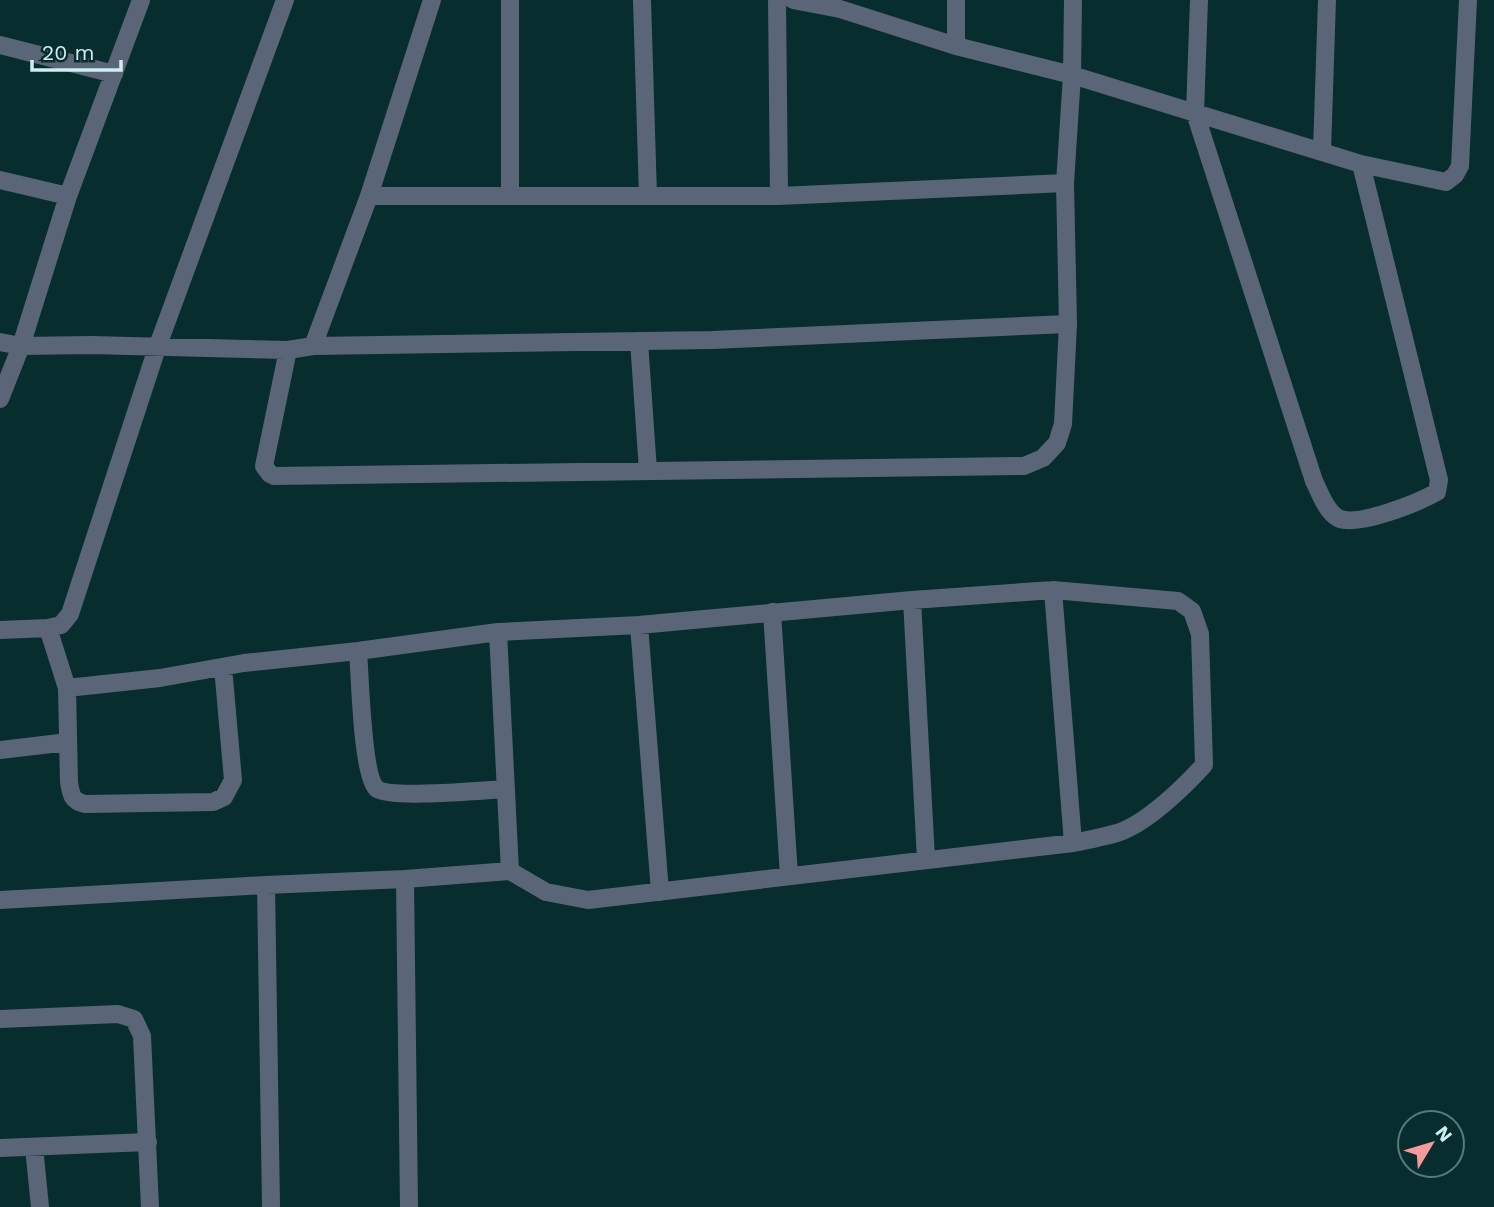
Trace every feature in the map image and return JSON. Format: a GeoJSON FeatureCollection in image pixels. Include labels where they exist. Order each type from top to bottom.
{"type":"FeatureCollection","features":[{"type":"Feature","properties":{"kind":"street"},"geometry":{"type":"LineString","coordinates":[[0,399],[21,346],[68,196],[141,0]]}},
{"type":"Feature","properties":{"kind":"street"},"geometry":{"type":"LineString","coordinates":[[0,630],[48,628],[61,625],[70,614],[158,348],[285,0]]}},
{"type":"Feature","properties":{"kind":"street"},"geometry":{"type":"LineString","coordinates":[[313,346],[369,196],[432,0]]}},
{"type":"Feature","properties":{"kind":"street"},"geometry":{"type":"LineString","coordinates":[[510,0],[510,196]]}},
{"type":"Feature","properties":{"kind":"street"},"geometry":{"type":"LineString","coordinates":[[642,0],[648,196]]}},
{"type":"Feature","properties":{"kind":"street"},"geometry":{"type":"LineString","coordinates":[[777,0],[779,196]]}},
{"type":"Feature","properties":{"kind":"street"},"geometry":{"type":"LineString","coordinates":[[793,0],[840,5],[956,46],[1072,75],[1361,164],[1446,182],[1455,175],[1460,166],[1468,0]]}},
{"type":"Feature","properties":{"kind":"street"},"geometry":{"type":"LineString","coordinates":[[956,0],[956,46]]}},
{"type":"Feature","properties":{"kind":"street"},"geometry":{"type":"LineString","coordinates":[[288,350],[264,466],[274,476],[1024,466],[1043,458],[1057,443],[1063,424],[1068,324],[1065,183],[1072,75],[1073,0]]}},
{"type":"Feature","properties":{"kind":"street"},"geometry":{"type":"LineString","coordinates":[[1199,0],[1195,113],[1314,481],[1333,514],[1339,519],[1350,520],[1398,510],[1425,499],[1437,492],[1439,480],[1361,164]]}},
{"type":"Feature","properties":{"kind":"street"},"geometry":{"type":"LineString","coordinates":[[1322,151],[1327,0]]}},
{"type":"Feature","properties":{"kind":"street"},"geometry":{"type":"LineString","coordinates":[[0,45],[114,74]]}},
{"type":"Feature","properties":{"kind":"street"},"geometry":{"type":"LineString","coordinates":[[0,180],[68,196]]}},
{"type":"Feature","properties":{"kind":"street"},"geometry":{"type":"LineString","coordinates":[[369,196],[779,196],[1065,183]]}},
{"type":"Feature","properties":{"kind":"street"},"geometry":{"type":"LineString","coordinates":[[0,342],[21,346],[288,350],[313,346],[726,339],[1068,324]]}},
{"type":"Feature","properties":{"kind":"street"},"geometry":{"type":"LineString","coordinates":[[639,341],[648,471]]}},
{"type":"Feature","properties":{"kind":"street"},"geometry":{"type":"LineString","coordinates":[[0,900],[510,871],[546,892],[588,900],[660,892],[1073,843],[1120,832],[1160,807],[1204,765],[1200,634],[1192,611],[1178,601],[1053,590],[639,625],[498,632],[67,688]]}},
{"type":"Feature","properties":{"kind":"street"},"geometry":{"type":"LineString","coordinates":[[1053,590],[1073,843]]}},
{"type":"Feature","properties":{"kind":"street"},"geometry":{"type":"LineString","coordinates":[[912,600],[926,859]]}},
{"type":"Feature","properties":{"kind":"street"},"geometry":{"type":"LineString","coordinates":[[772,612],[789,876]]}},
{"type":"Feature","properties":{"kind":"street"},"geometry":{"type":"LineString","coordinates":[[639,625],[660,892]]}},
{"type":"Feature","properties":{"kind":"street"},"geometry":{"type":"LineString","coordinates":[[48,628],[67,688],[69,782],[75,802],[213,802],[224,797],[233,780],[223,667]]}},
{"type":"Feature","properties":{"kind":"street"},"geometry":{"type":"LineString","coordinates":[[498,632],[510,871]]}},
{"type":"Feature","properties":{"kind":"street"},"geometry":{"type":"LineString","coordinates":[[358,651],[366,760],[371,781],[376,788],[386,793],[506,789]]}},
{"type":"Feature","properties":{"kind":"street"},"geometry":{"type":"LineString","coordinates":[[0,750],[68,742]]}},
{"type":"Feature","properties":{"kind":"street"},"geometry":{"type":"LineString","coordinates":[[405,879],[409,1207]]}},
{"type":"Feature","properties":{"kind":"street"},"geometry":{"type":"LineString","coordinates":[[266,885],[271,1207]]}},
{"type":"Feature","properties":{"kind":"street"},"geometry":{"type":"LineString","coordinates":[[0,1019],[118,1014],[134,1019],[142,1036],[150,1207]]}},
{"type":"Feature","properties":{"kind":"street"},"geometry":{"type":"LineString","coordinates":[[0,1148],[148,1142]]}},
{"type":"Feature","properties":{"kind":"street"},"geometry":{"type":"LineString","coordinates":[[34,1147],[40,1207]]}}]}
